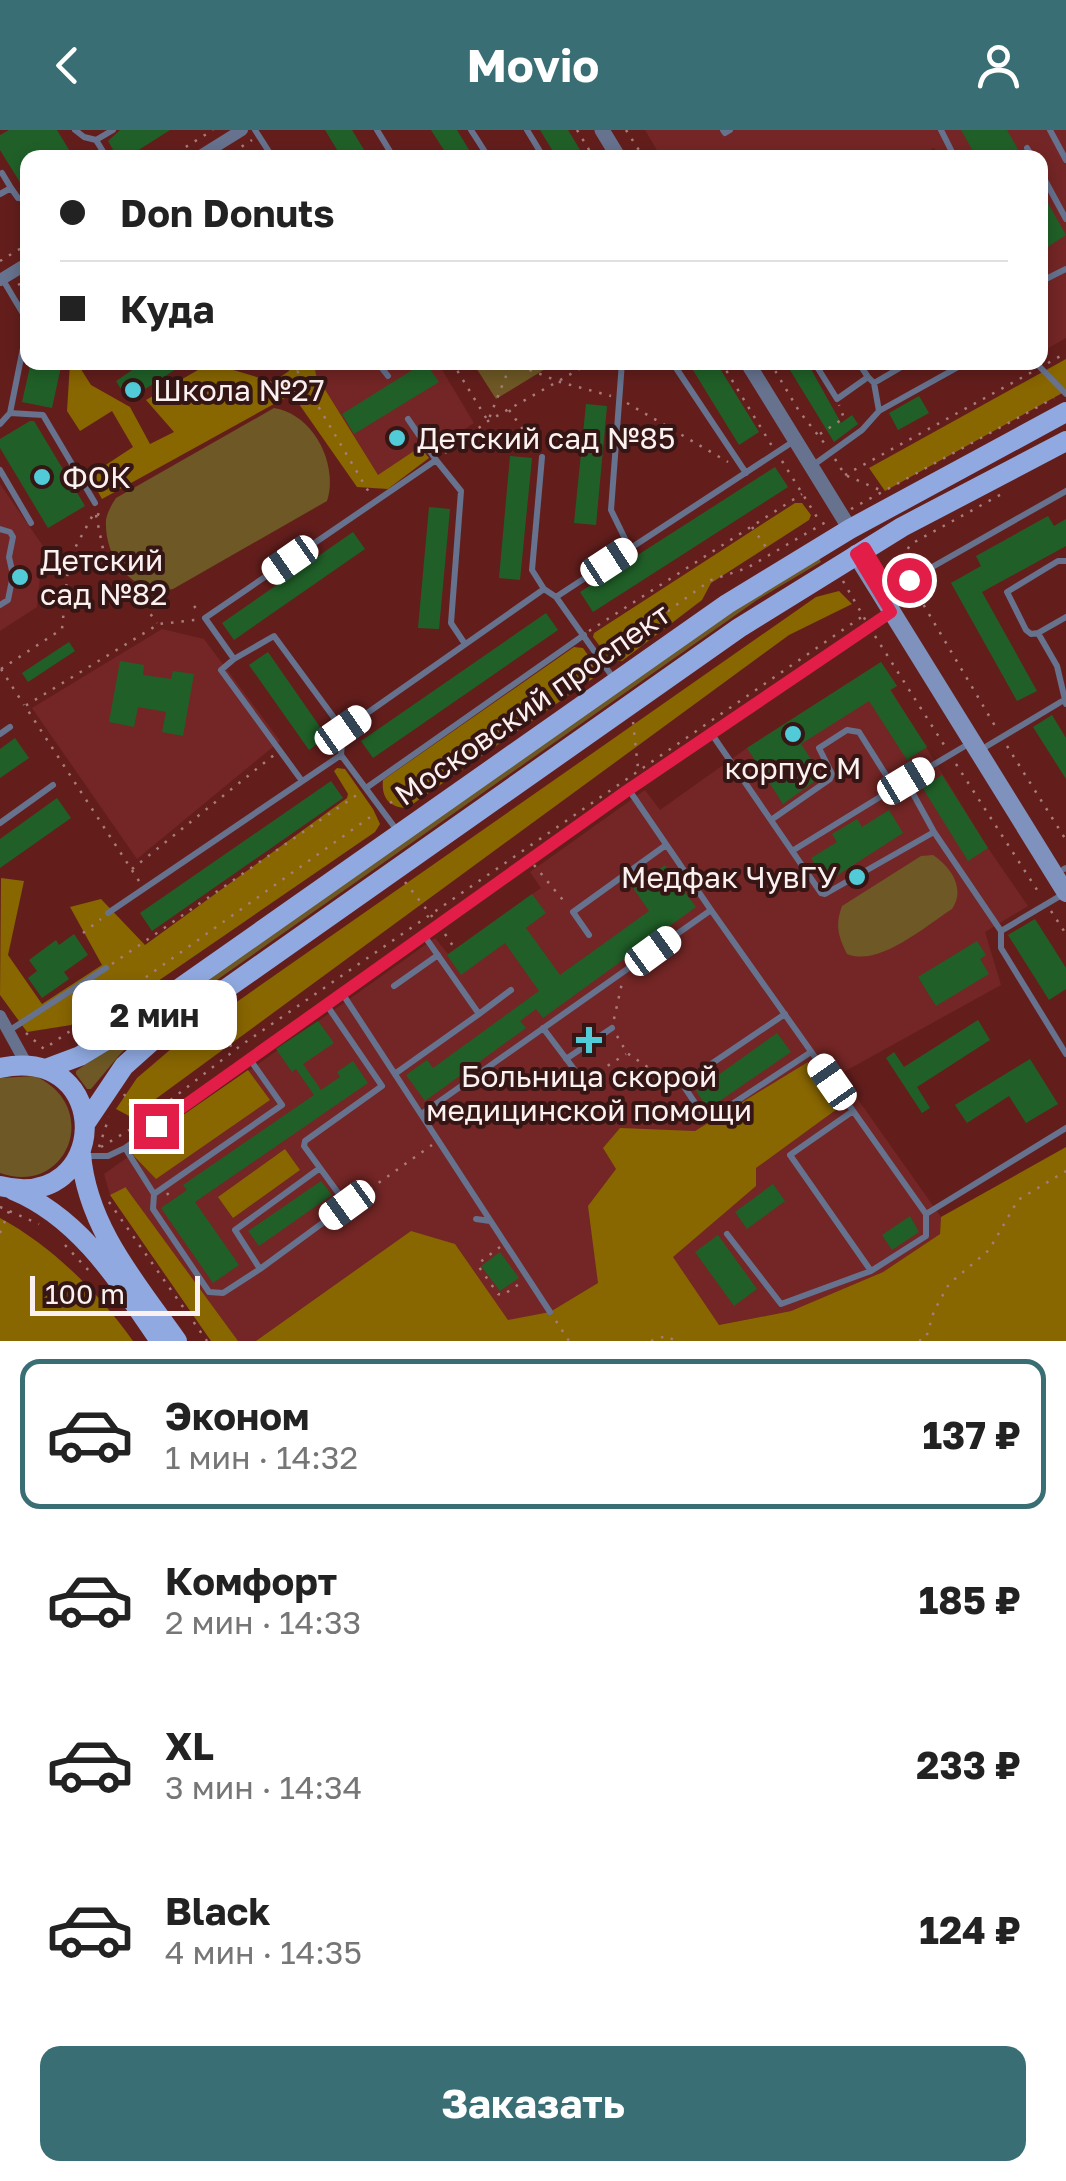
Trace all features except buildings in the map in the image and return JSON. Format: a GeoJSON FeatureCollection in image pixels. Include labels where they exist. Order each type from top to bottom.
{"type":"FeatureCollection","features":[{"type":"Feature","properties":{"kind":"main road","name":"Московский проспект"},"geometry":{"type":"LineString","coordinates":[[17,1066],[80,1056],[844,519],[1061,404]]}},
{"type":"Feature","properties":{"kind":"main road","name":"Московский проспект"},"geometry":{"type":"LineString","coordinates":[[85,1124],[124,1066],[152,1041],[739,628],[861,551],[1063,448]]}},
{"type":"Feature","properties":{"kind":"main road"},"geometry":{"type":"LineString","coordinates":[[844,519],[894,603],[989,744],[1063,871],[1066,892]]}},
{"type":"Feature","properties":{"kind":"main road"},"geometry":{"type":"LineString","coordinates":[[17,1066],[59,1074],[77,1094],[90,1151],[86,1192],[134,1280],[177,1341]]}},
{"type":"Feature","properties":{"kind":"main road"},"geometry":{"type":"LineString","coordinates":[[4,1197],[48,1184],[68,1173],[90,1151]]}},
{"type":"Feature","properties":{"kind":"main road"},"geometry":{"type":"LineString","coordinates":[[4,1197],[45,1206],[82,1238],[160,1341]]}},
{"type":"Feature","properties":{"kind":"street"},"geometry":{"type":"LineString","coordinates":[[210,150],[242,130]]}},
{"type":"Feature","properties":{"kind":"street"},"geometry":{"type":"LineString","coordinates":[[751,370],[844,519]]}},
{"type":"Feature","properties":{"kind":"street"},"geometry":{"type":"LineString","coordinates":[[0,1016],[15,1029],[17,1066]]}},
{"type":"Feature","properties":{"kind":"lane"},"geometry":{"type":"LineString","coordinates":[[76,130],[84,138],[96,140],[114,130]]}},
{"type":"Feature","properties":{"kind":"lane"},"geometry":{"type":"LineString","coordinates":[[1050,130],[1066,160]]}},
{"type":"Feature","properties":{"kind":"lane"},"geometry":{"type":"LineString","coordinates":[[96,140],[100,150]]}},
{"type":"Feature","properties":{"kind":"lane"},"geometry":{"type":"LineString","coordinates":[[2,173],[20,198]]}},
{"type":"Feature","properties":{"kind":"lane"},"geometry":{"type":"LineString","coordinates":[[1048,186],[1066,219]]}},
{"type":"Feature","properties":{"kind":"lane"},"geometry":{"type":"LineString","coordinates":[[0,194],[10,188]]}},
{"type":"Feature","properties":{"kind":"lane"},"geometry":{"type":"LineString","coordinates":[[1,279],[20,310]]}},
{"type":"Feature","properties":{"kind":"lane"},"geometry":{"type":"LineString","coordinates":[[0,424],[10,413],[20,363]]}},
{"type":"Feature","properties":{"kind":"lane"},"geometry":{"type":"LineString","coordinates":[[383,370],[388,376]]}},
{"type":"Feature","properties":{"kind":"lane"},"geometry":{"type":"LineString","coordinates":[[621,370],[611,510],[630,549]]}},
{"type":"Feature","properties":{"kind":"lane"},"geometry":{"type":"LineString","coordinates":[[677,370],[746,473]]}},
{"type":"Feature","properties":{"kind":"lane"},"geometry":{"type":"LineString","coordinates":[[819,370],[837,398],[868,377]]}},
{"type":"Feature","properties":{"kind":"lane"},"geometry":{"type":"LineString","coordinates":[[863,370],[874,384],[879,411]]}},
{"type":"Feature","properties":{"kind":"lane"},"geometry":{"type":"LineString","coordinates":[[874,384],[897,370]]}},
{"type":"Feature","properties":{"kind":"lane"},"geometry":{"type":"LineString","coordinates":[[811,466],[862,430],[879,411],[953,370]]}},
{"type":"Feature","properties":{"kind":"lane"},"geometry":{"type":"LineString","coordinates":[[1042,370],[1066,394]]}},
{"type":"Feature","properties":{"kind":"lane"},"geometry":{"type":"LineString","coordinates":[[10,413],[43,415],[95,503]]}},
{"type":"Feature","properties":{"kind":"lane"},"geometry":{"type":"LineString","coordinates":[[408,419],[461,491],[452,623],[465,644]]}},
{"type":"Feature","properties":{"kind":"lane"},"geometry":{"type":"LineString","coordinates":[[556,597],[795,441]]}},
{"type":"Feature","properties":{"kind":"lane"},"geometry":{"type":"LineString","coordinates":[[542,456],[532,570],[616,682]]}},
{"type":"Feature","properties":{"kind":"lane"},"geometry":{"type":"LineString","coordinates":[[234,659],[205,618],[436,460]]}},
{"type":"Feature","properties":{"kind":"lane"},"geometry":{"type":"LineString","coordinates":[[0,470],[32,523]]}},
{"type":"Feature","properties":{"kind":"lane"},"geometry":{"type":"LineString","coordinates":[[90,1151],[98,1158],[124,1148],[894,603],[1066,491]]}},
{"type":"Feature","properties":{"kind":"lane"},"geometry":{"type":"LineString","coordinates":[[0,528],[13,538],[8,600],[0,606]]}},
{"type":"Feature","properties":{"kind":"lane"},"geometry":{"type":"LineString","coordinates":[[1066,561],[1058,561],[1006,592],[1030,634],[1066,616]]}},
{"type":"Feature","properties":{"kind":"lane"},"geometry":{"type":"LineString","coordinates":[[343,730],[544,589]]}},
{"type":"Feature","properties":{"kind":"lane"},"geometry":{"type":"LineString","coordinates":[[792,851],[897,785],[989,744],[1065,702],[1057,666],[1038,632]]}},
{"type":"Feature","properties":{"kind":"lane"},"geometry":{"type":"LineString","coordinates":[[366,788],[584,635]]}},
{"type":"Feature","properties":{"kind":"lane"},"geometry":{"type":"LineString","coordinates":[[302,782],[222,670],[274,636],[343,730],[340,756],[400,834]]}},
{"type":"Feature","properties":{"kind":"lane"},"geometry":{"type":"LineString","coordinates":[[0,734],[10,727]]}},
{"type":"Feature","properties":{"kind":"lane"},"geometry":{"type":"LineString","coordinates":[[770,820],[830,779],[832,774],[820,748],[846,730],[860,732],[897,785]]}},
{"type":"Feature","properties":{"kind":"lane"},"geometry":{"type":"LineString","coordinates":[[712,732],[825,894],[934,832]]}},
{"type":"Feature","properties":{"kind":"lane"},"geometry":{"type":"LineString","coordinates":[[108,913],[340,756]]}},
{"type":"Feature","properties":{"kind":"lane"},"geometry":{"type":"LineString","coordinates":[[906,781],[934,832],[1002,930],[1001,948],[1066,1054]]}},
{"type":"Feature","properties":{"kind":"lane"},"geometry":{"type":"LineString","coordinates":[[0,824],[53,785]]}},
{"type":"Feature","properties":{"kind":"lane"},"geometry":{"type":"LineString","coordinates":[[628,790],[926,1214],[926,1236],[870,1271],[781,1304],[727,1234]]}},
{"type":"Feature","properties":{"kind":"lane"},"geometry":{"type":"LineString","coordinates":[[589,935],[573,912],[666,846]]}},
{"type":"Feature","properties":{"kind":"lane"},"geometry":{"type":"LineString","coordinates":[[1002,930],[1066,892]]}},
{"type":"Feature","properties":{"kind":"lane"},"geometry":{"type":"LineString","coordinates":[[423,1113],[712,910]]}},
{"type":"Feature","properties":{"kind":"lane"},"geometry":{"type":"LineString","coordinates":[[424,934],[479,1014]]}},
{"type":"Feature","properties":{"kind":"lane"},"geometry":{"type":"LineString","coordinates":[[394,986],[438,955]]}},
{"type":"Feature","properties":{"kind":"lane"},"geometry":{"type":"LineString","coordinates":[[15,1029],[106,968]]}},
{"type":"Feature","properties":{"kind":"lane"},"geometry":{"type":"LineString","coordinates":[[395,1073],[511,990]]}},
{"type":"Feature","properties":{"kind":"lane"},"geometry":{"type":"LineString","coordinates":[[342,993],[550,1312]]}},
{"type":"Feature","properties":{"kind":"lane"},"geometry":{"type":"LineString","coordinates":[[124,1148],[154,1194],[153,1209],[210,1292],[224,1293],[260,1268],[347,1205],[304,1146],[305,1140],[382,1086],[326,1004]]}},
{"type":"Feature","properties":{"kind":"lane"},"geometry":{"type":"LineString","coordinates":[[785,1014],[686,1081],[685,1088],[703,1116],[714,1116],[811,1052]]}},
{"type":"Feature","properties":{"kind":"lane"},"geometry":{"type":"LineString","coordinates":[[543,1028],[580,1078]]}},
{"type":"Feature","properties":{"kind":"lane"},"geometry":{"type":"LineString","coordinates":[[566,1059],[612,1028]]}},
{"type":"Feature","properties":{"kind":"lane"},"geometry":{"type":"LineString","coordinates":[[154,1194],[282,1106],[250,1058]]}},
{"type":"Feature","properties":{"kind":"lane"},"geometry":{"type":"LineString","coordinates":[[852,1111],[790,1155],[870,1271]]}},
{"type":"Feature","properties":{"kind":"lane"},"geometry":{"type":"LineString","coordinates":[[926,1214],[1066,1128]]}},
{"type":"Feature","properties":{"kind":"lane"},"geometry":{"type":"LineString","coordinates":[[260,1268],[235,1230],[320,1168]]}},
{"type":"Feature","properties":{"kind":"lane"},"geometry":{"type":"LineString","coordinates":[[476,1218],[492,1221]]}},
{"type":"Feature","properties":{"kind":"path"},"geometry":{"type":"LineString","coordinates":[[181,150],[212,130]]}},
{"type":"Feature","properties":{"kind":"path"},"geometry":{"type":"LineString","coordinates":[[235,150],[257,133]]}},
{"type":"Feature","properties":{"kind":"path"},"geometry":{"type":"LineString","coordinates":[[457,370],[488,421]]}},
{"type":"Feature","properties":{"kind":"path"},"geometry":{"type":"LineString","coordinates":[[488,421],[508,370]]}},
{"type":"Feature","properties":{"kind":"path"},"geometry":{"type":"LineString","coordinates":[[529,370],[619,398],[746,473]]}},
{"type":"Feature","properties":{"kind":"path"},"geometry":{"type":"LineString","coordinates":[[436,460],[488,421],[579,370]]}},
{"type":"Feature","properties":{"kind":"path"},"geometry":{"type":"LineString","coordinates":[[726,370],[821,524]]}},
{"type":"Feature","properties":{"kind":"path"},"geometry":{"type":"LineString","coordinates":[[775,370],[845,476],[882,491]]}},
{"type":"Feature","properties":{"kind":"path"},"geometry":{"type":"LineString","coordinates":[[845,476],[1028,370]]}},
{"type":"Feature","properties":{"kind":"path"},"geometry":{"type":"LineString","coordinates":[[294,371],[374,501]]}},
{"type":"Feature","properties":{"kind":"path"},"geometry":{"type":"LineString","coordinates":[[819,435],[844,418],[837,398]]}},
{"type":"Feature","properties":{"kind":"path"},"geometry":{"type":"LineString","coordinates":[[606,655],[712,580],[747,568],[821,524],[844,519],[882,491],[1061,404]]}},
{"type":"Feature","properties":{"kind":"path"},"geometry":{"type":"LineString","coordinates":[[508,409],[542,456]]}},
{"type":"Feature","properties":{"kind":"path"},"geometry":{"type":"LineString","coordinates":[[906,572],[905,552],[910,543],[1011,488]]}},
{"type":"Feature","properties":{"kind":"path"},"geometry":{"type":"LineString","coordinates":[[584,635],[802,494]]}},
{"type":"Feature","properties":{"kind":"path"},"geometry":{"type":"LineString","coordinates":[[95,503],[103,550],[158,624]]}},
{"type":"Feature","properties":{"kind":"path"},"geometry":{"type":"LineString","coordinates":[[95,513],[106,517]]}},
{"type":"Feature","properties":{"kind":"path"},"geometry":{"type":"LineString","coordinates":[[95,513],[69,559],[62,629],[0,669],[145,890]]}},
{"type":"Feature","properties":{"kind":"path"},"geometry":{"type":"LineString","coordinates":[[751,526],[770,554]]}},
{"type":"Feature","properties":{"kind":"path"},"geometry":{"type":"LineString","coordinates":[[897,567],[905,564]]}},
{"type":"Feature","properties":{"kind":"path"},"geometry":{"type":"LineString","coordinates":[[843,586],[866,621]]}},
{"type":"Feature","properties":{"kind":"path"},"geometry":{"type":"LineString","coordinates":[[912,586],[989,744],[1010,751],[1066,840]]}},
{"type":"Feature","properties":{"kind":"path"},"geometry":{"type":"LineString","coordinates":[[850,596],[864,588]]}},
{"type":"Feature","properties":{"kind":"path"},"geometry":{"type":"LineString","coordinates":[[194,606],[205,618]]}},
{"type":"Feature","properties":{"kind":"path"},"geometry":{"type":"LineString","coordinates":[[90,1151],[140,1123],[240,1046],[863,616]]}},
{"type":"Feature","properties":{"kind":"path"},"geometry":{"type":"LineString","coordinates":[[24,706],[158,624],[205,618]]}},
{"type":"Feature","properties":{"kind":"path"},"geometry":{"type":"LineString","coordinates":[[872,630],[949,753]]}},
{"type":"Feature","properties":{"kind":"path"},"geometry":{"type":"LineString","coordinates":[[388,804],[594,664]]}},
{"type":"Feature","properties":{"kind":"path"},"geometry":{"type":"LineString","coordinates":[[633,720],[638,770],[644,779]]}},
{"type":"Feature","properties":{"kind":"path"},"geometry":{"type":"LineString","coordinates":[[989,744],[1010,751]]}},
{"type":"Feature","properties":{"kind":"path"},"geometry":{"type":"LineString","coordinates":[[131,870],[281,750]]}},
{"type":"Feature","properties":{"kind":"path"},"geometry":{"type":"LineString","coordinates":[[953,759],[1066,934]]}},
{"type":"Feature","properties":{"kind":"path"},"geometry":{"type":"LineString","coordinates":[[106,968],[366,788]]}},
{"type":"Feature","properties":{"kind":"path"},"geometry":{"type":"LineString","coordinates":[[15,1029],[44,1049],[376,812]]}},
{"type":"Feature","properties":{"kind":"path"},"geometry":{"type":"LineString","coordinates":[[530,860],[573,912]]}},
{"type":"Feature","properties":{"kind":"path"},"geometry":{"type":"LineString","coordinates":[[404,881],[455,948]]}},
{"type":"Feature","properties":{"kind":"path"},"geometry":{"type":"LineString","coordinates":[[83,933],[108,913]]}},
{"type":"Feature","properties":{"kind":"path"},"geometry":{"type":"LineString","coordinates":[[624,971],[612,1028],[627,1053],[685,1088]]}},
{"type":"Feature","properties":{"kind":"path"},"geometry":{"type":"LineString","coordinates":[[86,1020],[96,1033]]}},
{"type":"Feature","properties":{"kind":"path"},"geometry":{"type":"LineString","coordinates":[[176,1042],[240,1046]]}},
{"type":"Feature","properties":{"kind":"path"},"geometry":{"type":"LineString","coordinates":[[580,1078],[586,1079],[627,1053]]}},
{"type":"Feature","properties":{"kind":"path"},"geometry":{"type":"LineString","coordinates":[[123,1092],[140,1123]]}},
{"type":"Feature","properties":{"kind":"path"},"geometry":{"type":"LineString","coordinates":[[347,1205],[440,1140]]}},
{"type":"Feature","properties":{"kind":"path"},"geometry":{"type":"LineString","coordinates":[[920,1341],[926,1338],[934,1311],[949,1284],[989,1250],[1018,1200],[1066,1171]]}},
{"type":"Feature","properties":{"kind":"path"},"geometry":{"type":"LineString","coordinates":[[104,1194],[207,1341]]}},
{"type":"Feature","properties":{"kind":"path"},"geometry":{"type":"LineString","coordinates":[[0,1233],[4,1197],[52,1231]]}},
{"type":"Feature","properties":{"kind":"path"},"geometry":{"type":"LineString","coordinates":[[505,1243],[479,1262],[479,1267],[498,1294],[503,1295],[528,1278]]}},
{"type":"Feature","properties":{"kind":"path"},"geometry":{"type":"LineString","coordinates":[[65,1245],[91,1273]]}},
{"type":"Feature","properties":{"kind":"path"},"geometry":{"type":"LineString","coordinates":[[550,1312],[569,1341]]}},
{"type":"Feature","properties":{"kind":"path"},"geometry":{"type":"LineString","coordinates":[[651,1341],[666,1336],[676,1341]]}},
{"type":"Feature","properties":{"kind":"shaded area"},"geometry":{"type":"Polygon","coordinates":[[[645,130],[1066,130],[1066,338],[1048,348],[1048,150],[657,150],[645,130]]]}},
{"type":"Feature","properties":{"kind":"shaded area"},"geometry":{"type":"Polygon","coordinates":[[[1066,359],[1066,391],[885,491],[869,468],[1048,370],[1066,359]]]}},
{"type":"Feature","properties":{"kind":"shaded area"},"geometry":{"type":"Polygon","coordinates":[[[70,370],[81,370],[91,385],[130,407],[150,444],[174,432],[146,400],[198,370],[233,370],[273,382],[289,370],[315,370],[378,475],[420,447],[429,458],[388,489],[357,487],[292,394],[102,499],[89,476],[133,447],[112,411],[80,431],[67,411],[70,370]]]}},
{"type":"Feature","properties":{"kind":"shaded area","name":"Детский сад №85"},"geometry":{"type":"Polygon","coordinates":[[[442,370],[474,423],[374,488],[299,371],[442,370]]]}},
{"type":"Feature","properties":{"kind":"shaded area"},"geometry":{"type":"Polygon","coordinates":[[[477,370],[544,370],[496,399],[477,370]]]}},
{"type":"Feature","properties":{"kind":"shaded area"},"geometry":{"type":"Polygon","coordinates":[[[274,408],[300,420],[320,443],[329,472],[327,501],[173,589],[159,590],[134,581],[110,548],[107,517],[116,498],[274,408]]]}},
{"type":"Feature","properties":{"kind":"shaded area","name":"Детский сад №82"},"geometry":{"type":"Polygon","coordinates":[[[0,484],[43,546],[37,607],[0,631],[0,484]]]}},
{"type":"Feature","properties":{"kind":"shaded area"},"geometry":{"type":"Polygon","coordinates":[[[795,503],[802,503],[811,515],[809,520],[711,583],[702,600],[622,661],[610,660],[594,633],[795,503]]]}},
{"type":"Feature","properties":{"kind":"shaded area"},"geometry":{"type":"Polygon","coordinates":[[[818,556],[821,562],[757,600],[150,1027],[122,1052],[91,1089],[76,1074],[754,596],[818,556]]]}},
{"type":"Feature","properties":{"kind":"shaded area"},"geometry":{"type":"Polygon","coordinates":[[[839,591],[852,604],[789,635],[131,1117],[116,1109],[137,1078],[178,1043],[816,597],[839,591]]]}},
{"type":"Feature","properties":{"kind":"shaded area"},"geometry":{"type":"Polygon","coordinates":[[[162,629],[204,639],[280,741],[137,859],[32,708],[162,629]]]}},
{"type":"Feature","properties":{"kind":"shaded area"},"geometry":{"type":"Polygon","coordinates":[[[574,647],[583,648],[596,667],[597,674],[592,679],[407,808],[388,801],[383,780],[574,647]]]}},
{"type":"Feature","properties":{"kind":"shaded area"},"geometry":{"type":"Polygon","coordinates":[[[881,662],[897,686],[891,690],[1028,906],[985,932],[1001,985],[840,1074],[941,1217],[940,1234],[883,1272],[791,1311],[718,1325],[543,1341],[211,1341],[110,1195],[104,1174],[435,938],[448,954],[541,888],[530,872],[645,790],[660,810],[747,748],[881,662]]]}},
{"type":"Feature","properties":{"kind":"shaded area"},"geometry":{"type":"Polygon","coordinates":[[[345,769],[373,809],[380,824],[375,832],[126,1003],[115,993],[71,1025],[27,1032],[0,995],[1,878],[24,881],[8,955],[42,1004],[102,965],[70,907],[101,899],[145,945],[347,798],[334,771],[345,769]]]}},
{"type":"Feature","properties":{"kind":"shaded area"},"geometry":{"type":"Polygon","coordinates":[[[933,855],[946,866],[957,886],[952,909],[887,950],[860,957],[847,954],[838,930],[842,906],[921,856],[933,855]]]}},
{"type":"Feature","properties":{"kind":"shaded area"},"geometry":{"type":"Polygon","coordinates":[[[808,1062],[837,1109],[756,1168],[756,1186],[673,1257],[719,1325],[791,1311],[883,1272],[940,1234],[941,1217],[1066,1147],[1066,1341],[256,1341],[411,1231],[455,1244],[508,1320],[550,1312],[598,1283],[588,1206],[616,1169],[603,1148],[620,1128],[695,1131],[808,1062]]]}},
{"type":"Feature","properties":{"kind":"shaded area"},"geometry":{"type":"Polygon","coordinates":[[[248,1070],[270,1100],[156,1179],[133,1155],[137,1147],[248,1070]]]}},
{"type":"Feature","properties":{"kind":"shaded area"},"geometry":{"type":"Polygon","coordinates":[[[35,1076],[56,1090],[68,1108],[68,1145],[58,1161],[43,1172],[24,1177],[0,1173],[0,1078],[35,1076]]]}},
{"type":"Feature","properties":{"kind":"shaded area"},"geometry":{"type":"Polygon","coordinates":[[[285,1149],[300,1170],[233,1218],[218,1197],[285,1149]]]}},
{"type":"Feature","properties":{"kind":"shaded area"},"geometry":{"type":"Polygon","coordinates":[[[126,1187],[238,1341],[211,1341],[110,1195],[126,1187]]]}},
{"type":"Feature","properties":{"kind":"shaded area"},"geometry":{"type":"Polygon","coordinates":[[[0,1218],[38,1242],[73,1272],[133,1341],[0,1341],[0,1218]]]}},
{"type":"Feature","properties":{"kind":"place","name":"Школа №27"},"geometry":{"type":"Point","coordinates":[133,390]}},
{"type":"Feature","properties":{"kind":"place","name":"Детский сад №85"},"geometry":{"type":"Point","coordinates":[397,438]}},
{"type":"Feature","properties":{"kind":"place","name":"ФОК"},"geometry":{"type":"Point","coordinates":[42,477]}},
{"type":"Feature","properties":{"kind":"place","name":"Детский сад №82"},"geometry":{"type":"Point","coordinates":[20,577]}},
{"type":"Feature","properties":{"kind":"place","name":"корпус М"},"geometry":{"type":"Point","coordinates":[793,734]}},
{"type":"Feature","properties":{"kind":"place","name":"Медфак ЧувГУ"},"geometry":{"type":"Point","coordinates":[857,877]}},
{"type":"Feature","properties":{"kind":"place","name":"Больница скорой медицинской помощи"},"geometry":{"type":"Point","coordinates":[589,1040]}},
{"type":"Feature","properties":{"kind":"route"},"geometry":{"type":"LineString","coordinates":[[156,1126],[628,790],[891,612],[856,554],[865,548],[890,590],[909,580]]}}]}
